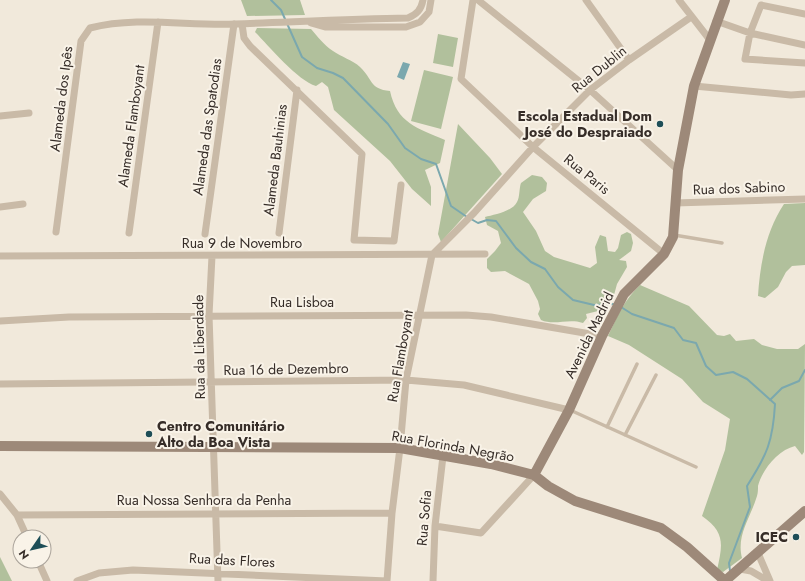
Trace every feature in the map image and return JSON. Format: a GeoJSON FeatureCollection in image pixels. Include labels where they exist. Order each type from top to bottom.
{"type":"FeatureCollection","features":[{"type":"Feature","properties":{"kind":"street"},"geometry":{"type":"LineString","coordinates":[[406,26],[408,18],[416,15],[421,9],[423,0]]}},
{"type":"Feature","properties":{"kind":"street"},"geometry":{"type":"LineString","coordinates":[[421,9],[429,12],[431,0]]}},
{"type":"Feature","properties":{"kind":"street","name":"Rua Paris"},"geometry":{"type":"LineString","coordinates":[[473,0],[461,79],[533,147],[664,254]]}},
{"type":"Feature","properties":{"kind":"street"},"geometry":{"type":"LineString","coordinates":[[478,0],[590,90],[678,170]]}},
{"type":"Feature","properties":{"kind":"street"},"geometry":{"type":"LineString","coordinates":[[586,0],[628,60]]}},
{"type":"Feature","properties":{"kind":"street"},"geometry":{"type":"LineString","coordinates":[[679,0],[691,18],[710,40]]}},
{"type":"Feature","properties":{"kind":"street","name":"Avenida Madrid"},"geometry":{"type":"LineString","coordinates":[[435,526],[481,533],[534,475],[569,410],[620,300],[632,285],[664,254],[673,235],[678,170],[694,86],[716,21],[725,0]]}},
{"type":"Feature","properties":{"kind":"street"},"geometry":{"type":"LineString","coordinates":[[805,14],[761,4],[750,33],[745,59],[805,63]]}},
{"type":"Feature","properties":{"kind":"street","name":"Alameda dos Ipês"},"geometry":{"type":"LineString","coordinates":[[309,22],[325,27],[406,26],[420,22],[429,12]]}},
{"type":"Feature","properties":{"kind":"street","name":"Alameda dos Ipês"},"geometry":{"type":"LineString","coordinates":[[56,232],[81,41],[90,28],[109,23],[158,22],[242,24],[408,18]]}},
{"type":"Feature","properties":{"kind":"street","name":"Rua Dublin"},"geometry":{"type":"LineString","coordinates":[[432,255],[474,213],[533,147],[590,90],[628,60],[691,18]]}},
{"type":"Feature","properties":{"kind":"street"},"geometry":{"type":"LineString","coordinates":[[716,21],[750,33],[805,45]]}},
{"type":"Feature","properties":{"kind":"street","name":"Alameda Flamboyant"},"geometry":{"type":"LineString","coordinates":[[129,233],[158,22]]}},
{"type":"Feature","properties":{"kind":"street","name":"Alameda das Spatodias"},"geometry":{"type":"LineString","coordinates":[[205,234],[234,24]]}},
{"type":"Feature","properties":{"kind":"street"},"geometry":{"type":"LineString","coordinates":[[242,24],[244,38],[250,46],[362,154],[354,240],[394,241],[402,185]]}},
{"type":"Feature","properties":{"kind":"street"},"geometry":{"type":"LineString","coordinates":[[694,86],[791,95],[805,94]]}},
{"type":"Feature","properties":{"kind":"street","name":"Alameda Bauhinias"},"geometry":{"type":"LineString","coordinates":[[279,233],[297,90]]}},
{"type":"Feature","properties":{"kind":"street"},"geometry":{"type":"LineString","coordinates":[[0,116],[29,113]]}},
{"type":"Feature","properties":{"kind":"street","name":"Rua dos Sabino"},"geometry":{"type":"LineString","coordinates":[[675,203],[805,199]]}},
{"type":"Feature","properties":{"kind":"street"},"geometry":{"type":"LineString","coordinates":[[0,207],[23,204]]}},
{"type":"Feature","properties":{"kind":"street","name":"Rua 9 de Novembro"},"geometry":{"type":"LineString","coordinates":[[0,256],[485,254]]}},
{"type":"Feature","properties":{"kind":"street","name":"Rua Flamboyant"},"geometry":{"type":"LineString","coordinates":[[387,581],[392,513],[406,380],[432,255]]}},
{"type":"Feature","properties":{"kind":"street","name":"Rua da Liberdade"},"geometry":{"type":"LineString","coordinates":[[212,256],[209,315],[215,446],[215,513],[218,581]]}},
{"type":"Feature","properties":{"kind":"street","name":"Rua Lisboa"},"geometry":{"type":"LineString","coordinates":[[0,321],[69,317],[420,314],[491,317],[602,336]]}},
{"type":"Feature","properties":{"kind":"street","name":"Rua 16 de Dezembro"},"geometry":{"type":"LineString","coordinates":[[0,384],[406,380],[464,385],[569,410]]}},
{"type":"Feature","properties":{"kind":"street","name":"Rua Florinda Negrão"},"geometry":{"type":"LineString","coordinates":[[0,446],[400,448],[491,464],[534,475],[548,486],[575,501],[661,528],[687,547],[726,581]]}},
{"type":"Feature","properties":{"kind":"street","name":"Rua Sofia"},"geometry":{"type":"LineString","coordinates":[[433,581],[435,526],[443,456]]}},
{"type":"Feature","properties":{"kind":"street"},"geometry":{"type":"LineString","coordinates":[[0,494],[17,515],[23,529]]}},
{"type":"Feature","properties":{"kind":"street"},"geometry":{"type":"LineString","coordinates":[[726,581],[805,511]]}},
{"type":"Feature","properties":{"kind":"street","name":"Rua Nossa Senhora da Penha"},"geometry":{"type":"LineString","coordinates":[[17,515],[392,513]]}},
{"type":"Feature","properties":{"kind":"street"},"geometry":{"type":"LineString","coordinates":[[758,554],[769,581]]}},
{"type":"Feature","properties":{"kind":"street"},"geometry":{"type":"LineString","coordinates":[[42,569],[47,581]]}},
{"type":"Feature","properties":{"kind":"street"},"geometry":{"type":"LineString","coordinates":[[740,569],[751,571],[769,581]]}},
{"type":"Feature","properties":{"kind":"street","name":"Rua das Flores"},"geometry":{"type":"LineString","coordinates":[[77,581],[99,573],[133,570],[217,572],[387,581]]}},
{"type":"Feature","properties":{"kind":"lane"},"geometry":{"type":"LineString","coordinates":[[673,235],[722,243]]}},
{"type":"Feature","properties":{"kind":"lane"},"geometry":{"type":"LineString","coordinates":[[607,427],[637,364]]}},
{"type":"Feature","properties":{"kind":"lane"},"geometry":{"type":"LineString","coordinates":[[625,435],[656,375]]}},
{"type":"Feature","properties":{"kind":"lane"},"geometry":{"type":"LineString","coordinates":[[569,410],[696,467]]}},
{"type":"Feature","properties":{"kind":"green space"},"geometry":{"type":"Polygon","coordinates":[[[241,0],[300,0],[305,15],[247,16],[241,0]]]}},
{"type":"Feature","properties":{"kind":"green space"},"geometry":{"type":"Polygon","coordinates":[[[257,28],[311,29],[330,49],[354,62],[360,67],[375,86],[383,90],[390,91],[393,102],[398,110],[410,123],[417,128],[445,140],[440,163],[425,170],[431,187],[431,206],[412,189],[390,161],[334,110],[328,87],[322,82],[316,86],[309,83],[292,70],[255,32],[257,28]]]}},
{"type":"Feature","properties":{"kind":"green space"},"geometry":{"type":"Polygon","coordinates":[[[438,34],[458,38],[453,67],[433,63],[438,34]]]}},
{"type":"Feature","properties":{"kind":"green space"},"geometry":{"type":"Polygon","coordinates":[[[424,70],[453,77],[441,129],[411,121],[424,70]]]}},
{"type":"Feature","properties":{"kind":"green space"},"geometry":{"type":"Polygon","coordinates":[[[458,124],[490,158],[502,174],[441,242],[438,234],[458,124]]]}},
{"type":"Feature","properties":{"kind":"green space"},"geometry":{"type":"Polygon","coordinates":[[[532,175],[542,177],[547,183],[546,191],[533,199],[523,212],[536,231],[545,251],[554,257],[590,268],[597,263],[595,247],[600,235],[606,237],[608,251],[615,252],[618,248],[621,235],[627,232],[631,234],[633,243],[631,251],[619,260],[626,261],[627,267],[617,284],[614,295],[604,313],[598,311],[586,314],[587,318],[583,323],[572,321],[546,322],[541,320],[538,314],[540,309],[538,301],[529,284],[505,271],[491,272],[487,268],[487,259],[501,243],[498,231],[487,225],[485,217],[512,208],[519,198],[521,183],[532,175]]]}},
{"type":"Feature","properties":{"kind":"green space"},"geometry":{"type":"Polygon","coordinates":[[[805,203],[805,265],[792,266],[786,272],[778,287],[765,298],[758,296],[762,260],[768,237],[778,214],[784,204],[805,203]]]}},
{"type":"Feature","properties":{"kind":"green space"},"geometry":{"type":"Polygon","coordinates":[[[640,285],[689,306],[717,335],[724,336],[730,334],[736,341],[754,339],[762,345],[777,349],[798,349],[805,344],[804,452],[802,455],[795,446],[789,448],[777,456],[767,467],[760,480],[757,496],[745,526],[741,542],[742,558],[723,572],[717,570],[721,546],[718,533],[715,528],[702,516],[725,450],[730,419],[703,402],[682,379],[629,345],[608,336],[625,303],[640,285]]]}},
{"type":"Feature","properties":{"kind":"green space"},"geometry":{"type":"Polygon","coordinates":[[[0,557],[12,581],[0,581],[0,557]]]}},
{"type":"Feature","properties":{"kind":"water"},"geometry":{"type":"Polygon","coordinates":[[[403,62],[410,64],[404,80],[397,77],[403,62]]]}},
{"type":"Feature","properties":{"kind":"waterway"},"geometry":{"type":"LineString","coordinates":[[271,0],[281,10],[302,57],[317,68],[343,78],[388,124],[405,148],[421,159],[436,164],[451,206],[467,217]]}},
{"type":"Feature","properties":{"kind":"waterway"},"geometry":{"type":"LineString","coordinates":[[471,219],[478,223],[487,220],[496,221],[516,248],[531,262],[545,269],[558,287],[573,300],[594,305],[616,304]]}},
{"type":"Feature","properties":{"kind":"waterway"},"geometry":{"type":"LineString","coordinates":[[621,307],[632,314],[674,328],[683,340],[696,343],[706,366],[716,375],[733,372],[747,379],[775,404],[773,428],[768,447],[760,465],[747,486],[750,507],[729,563],[730,571]]}},
{"type":"Feature","properties":{"kind":"waterway"},"geometry":{"type":"LineString","coordinates":[[770,400],[782,388],[799,381],[805,370]]}},
{"type":"Feature","properties":{"kind":"place","name":"Escola Estadual Dom José do Despraiado"},"geometry":{"type":"Point","coordinates":[660,124]}},
{"type":"Feature","properties":{"kind":"place","name":"Centro Comunitário Alto da Boa Vista"},"geometry":{"type":"Point","coordinates":[149,434]}},
{"type":"Feature","properties":{"kind":"place","name":"ICEC"},"geometry":{"type":"Point","coordinates":[796,537]}}]}
